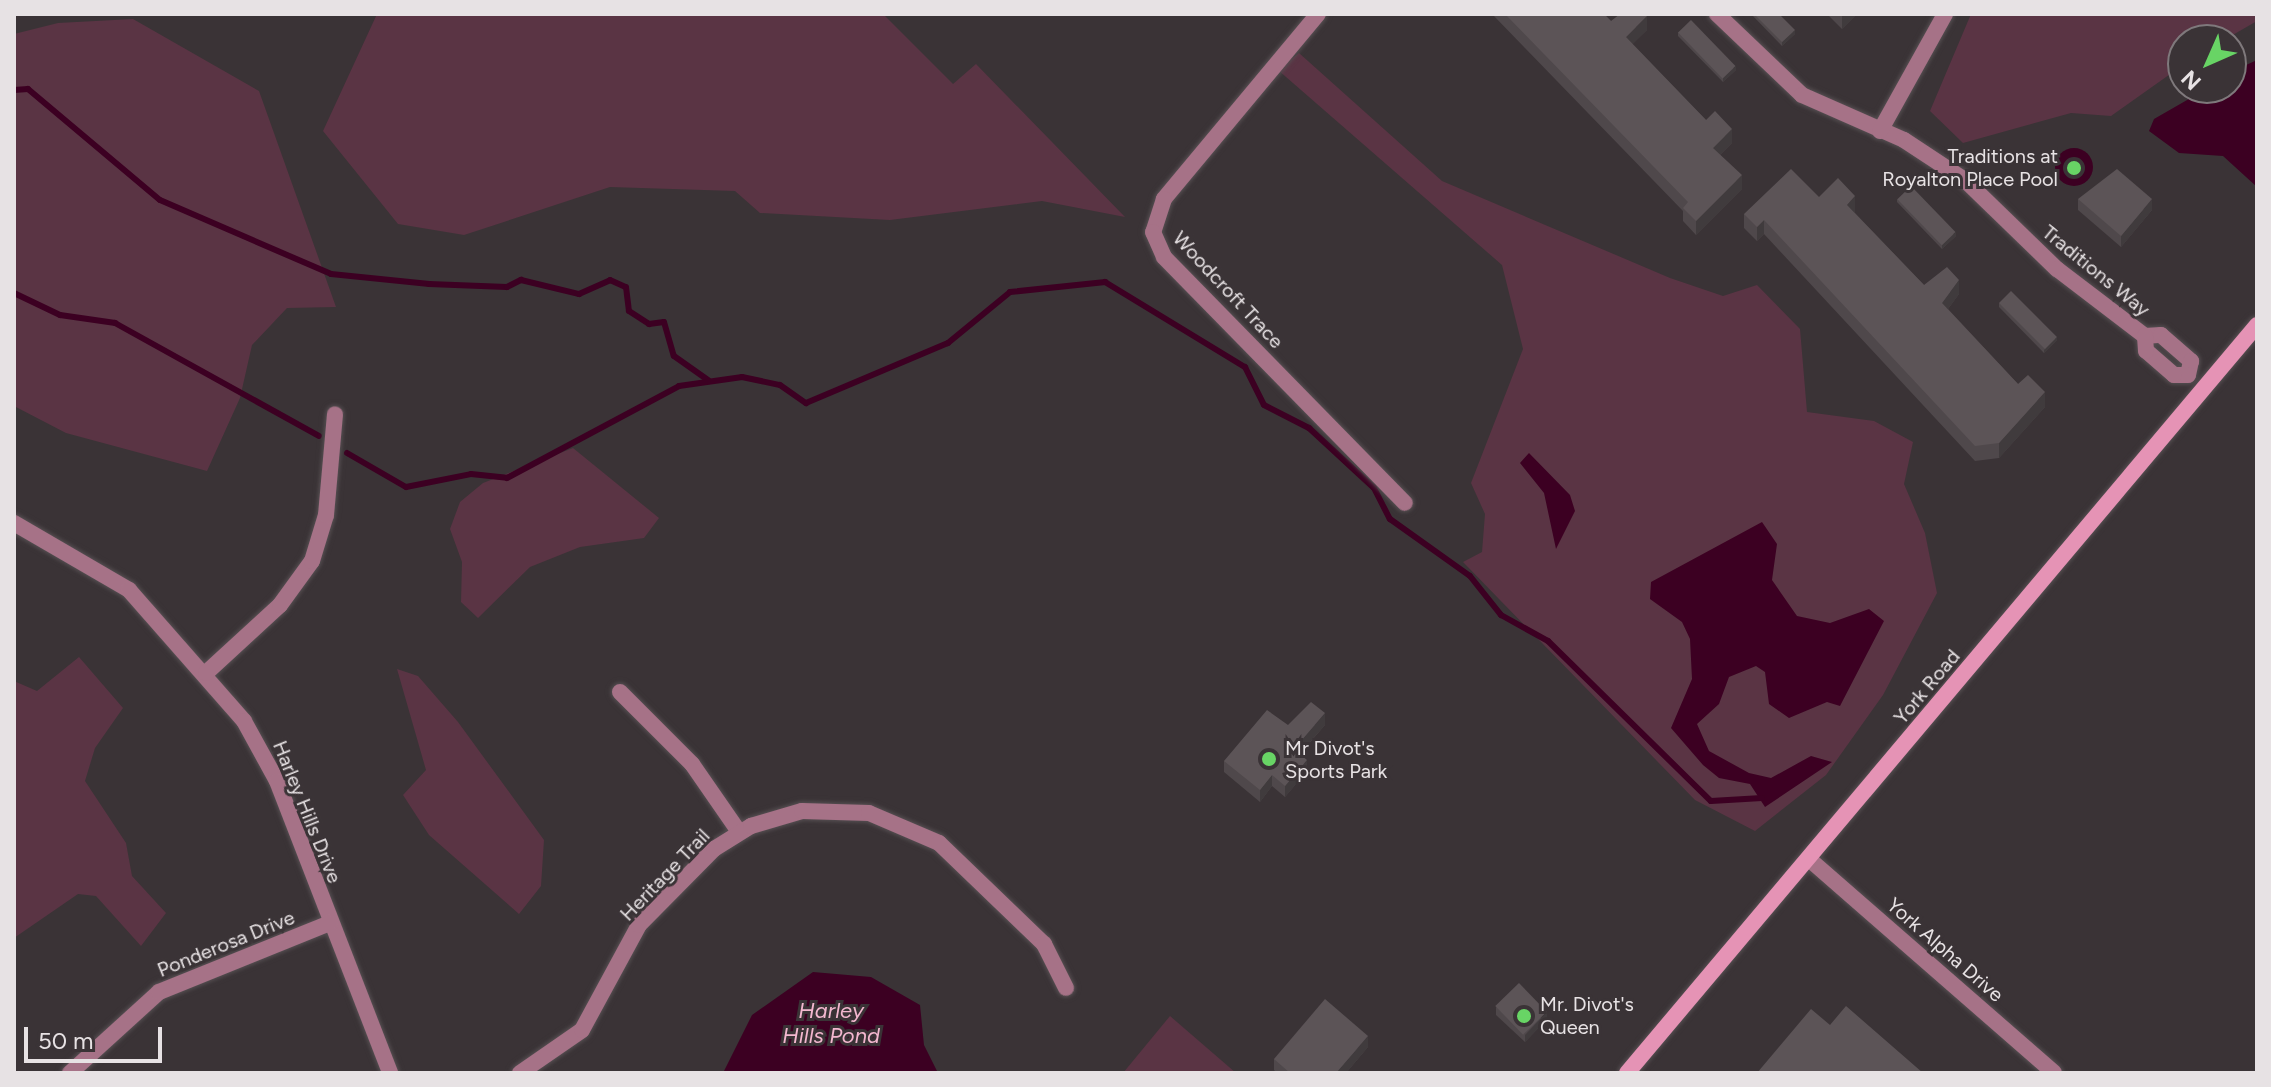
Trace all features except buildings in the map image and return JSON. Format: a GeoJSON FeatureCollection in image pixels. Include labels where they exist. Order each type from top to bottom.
{"type":"FeatureCollection","features":[{"type":"Feature","properties":{"kind":"street","name":"Woodcroft Trace"},"geometry":{"type":"LineString","coordinates":[[1318,14],[1273,59],[1212,149],[1158,206],[1155,240],[1405,503]]}},
{"type":"Feature","properties":{"kind":"street","name":"Traditions Way"},"geometry":{"type":"LineString","coordinates":[[1717,14],[1787,85],[1880,131],[1965,180],[2039,254],[2145,336],[2146,351],[2174,375],[2188,375],[2203,389]]}},
{"type":"Feature","properties":{"kind":"street"},"geometry":{"type":"LineString","coordinates":[[1880,131],[1945,14]]}},
{"type":"Feature","properties":{"kind":"street","name":"York Road"},"geometry":{"type":"LineString","coordinates":[[1627,1073],[2257,325]]}},
{"type":"Feature","properties":{"kind":"street"},"geometry":{"type":"LineString","coordinates":[[206,673],[280,605],[312,561],[326,515],[335,414]]}},
{"type":"Feature","properties":{"kind":"street","name":"Harley Hills Drive"},"geometry":{"type":"LineString","coordinates":[[14,523],[112,576],[206,673],[269,764],[390,1073]]}},
{"type":"Feature","properties":{"kind":"street"},"geometry":{"type":"LineString","coordinates":[[620,692],[692,764],[739,832]]}},
{"type":"Feature","properties":{"kind":"street","name":"Heritage Trail"},"geometry":{"type":"LineString","coordinates":[[520,1073],[582,1030],[639,925],[739,832],[820,808],[906,825],[950,852],[1044,944],[1066,988]]}},
{"type":"Feature","properties":{"kind":"street","name":"York Alpha Drive"},"geometry":{"type":"LineString","coordinates":[[1809,859],[2054,1073]]}},
{"type":"Feature","properties":{"kind":"street","name":"Ponderosa Drive"},"geometry":{"type":"LineString","coordinates":[[70,1073],[159,992],[330,923]]}},
{"type":"Feature","properties":{"kind":"shaded area"},"geometry":{"type":"Polygon","coordinates":[[[377,14],[883,14],[953,84],[976,64],[1125,217],[1042,201],[890,220],[760,213],[735,191],[610,187],[464,235],[398,224],[323,131],[377,14]]]}},
{"type":"Feature","properties":{"kind":"shaded area"},"geometry":{"type":"Polygon","coordinates":[[[1971,14],[2257,14],[2257,21],[2247,27],[2247,24],[2167,24],[2167,76],[2111,116],[2071,113],[1963,143],[1930,111],[1971,14]]]}},
{"type":"Feature","properties":{"kind":"shaded area"},"geometry":{"type":"Polygon","coordinates":[[[133,19],[259,91],[336,307],[287,308],[252,345],[240,398],[207,471],[66,433],[14,406],[14,34],[58,23],[133,19]]]}},
{"type":"Feature","properties":{"kind":"shaded area"},"geometry":{"type":"Polygon","coordinates":[[[1299,53],[1442,181],[1670,278],[1723,296],[1757,285],[1800,329],[1807,412],[1874,421],[1913,442],[1904,484],[1925,533],[1937,593],[1883,695],[1826,775],[1755,831],[1695,800],[1463,562],[1482,552],[1485,514],[1471,483],[1523,349],[1502,265],[1278,70],[1299,53]]]}},
{"type":"Feature","properties":{"kind":"shaded area"},"geometry":{"type":"Polygon","coordinates":[[[573,448],[659,518],[644,538],[580,547],[530,567],[478,618],[461,602],[462,562],[450,529],[460,502],[483,483],[573,448]]]}},
{"type":"Feature","properties":{"kind":"shaded area"},"geometry":{"type":"Polygon","coordinates":[[[79,657],[123,708],[95,748],[85,781],[126,843],[132,876],[166,913],[141,946],[96,896],[78,894],[14,938],[14,681],[37,691],[79,657]]]}},
{"type":"Feature","properties":{"kind":"shaded area"},"geometry":{"type":"Polygon","coordinates":[[[397,669],[418,676],[458,722],[544,840],[541,886],[519,914],[429,835],[403,795],[426,770],[397,669]]]}},
{"type":"Feature","properties":{"kind":"shaded area"},"geometry":{"type":"Polygon","coordinates":[[[1170,1016],[1236,1073],[1123,1073],[1170,1016]]]}},
{"type":"Feature","properties":{"kind":"water"},"geometry":{"type":"Polygon","coordinates":[[[2257,60],[2257,187],[2223,156],[2179,153],[2149,131],[2154,119],[2180,104],[2247,104],[2247,65],[2257,60]]]}},
{"type":"Feature","properties":{"kind":"water","name":"Traditions at Royalton Place Pool"},"geometry":{"type":"Polygon","coordinates":[[[2074,148],[2087,154],[2093,167],[2087,180],[2074,186],[2061,180],[2055,167],[2061,154],[2074,148]]]}},
{"type":"Feature","properties":{"kind":"water"},"geometry":{"type":"Polygon","coordinates":[[[1529,453],[1570,495],[1575,511],[1556,549],[1544,493],[1520,463],[1529,453]]]}},
{"type":"Feature","properties":{"kind":"water"},"geometry":{"type":"Polygon","coordinates":[[[1762,522],[1777,544],[1772,580],[1797,616],[1830,623],[1869,609],[1884,621],[1840,706],[1827,702],[1789,718],[1769,704],[1765,672],[1756,666],[1729,677],[1719,704],[1697,724],[1709,751],[1749,773],[1771,778],[1811,756],[1832,762],[1765,807],[1750,784],[1719,778],[1703,765],[1671,728],[1692,679],[1690,639],[1682,622],[1650,599],[1651,582],[1762,522]]]}},
{"type":"Feature","properties":{"kind":"water","name":"Harley Hills Pond"},"geometry":{"type":"Polygon","coordinates":[[[813,972],[871,977],[920,1005],[924,1045],[938,1073],[723,1073],[752,1015],[813,972]]]}},
{"type":"Feature","properties":{"kind":"waterway"},"geometry":{"type":"LineString","coordinates":[[14,90],[28,89],[160,200],[331,274],[429,284],[507,287],[521,280],[579,294],[610,280],[626,287],[629,311],[649,324],[664,322],[674,356],[708,380]]}},
{"type":"Feature","properties":{"kind":"waterway"},"geometry":{"type":"LineString","coordinates":[[347,453],[406,487],[471,474],[507,478],[679,386],[742,377],[780,385],[806,403],[948,343],[1010,292],[1105,282],[1245,367],[1264,405],[1309,428],[1374,488],[1390,519],[1470,576],[1501,615],[1548,641],[1711,801],[1762,798]]}},
{"type":"Feature","properties":{"kind":"waterway"},"geometry":{"type":"LineString","coordinates":[[14,293],[60,315],[115,323],[319,436]]}},
{"type":"Feature","properties":{"kind":"place","name":"Traditions at Royalton Place Pool"},"geometry":{"type":"Point","coordinates":[2074,168]}},
{"type":"Feature","properties":{"kind":"place","name":"Mr Divot's Sports Park"},"geometry":{"type":"Point","coordinates":[1269,759]}},
{"type":"Feature","properties":{"kind":"place","name":"Mr. Divot's Queen"},"geometry":{"type":"Point","coordinates":[1524,1016]}}]}
